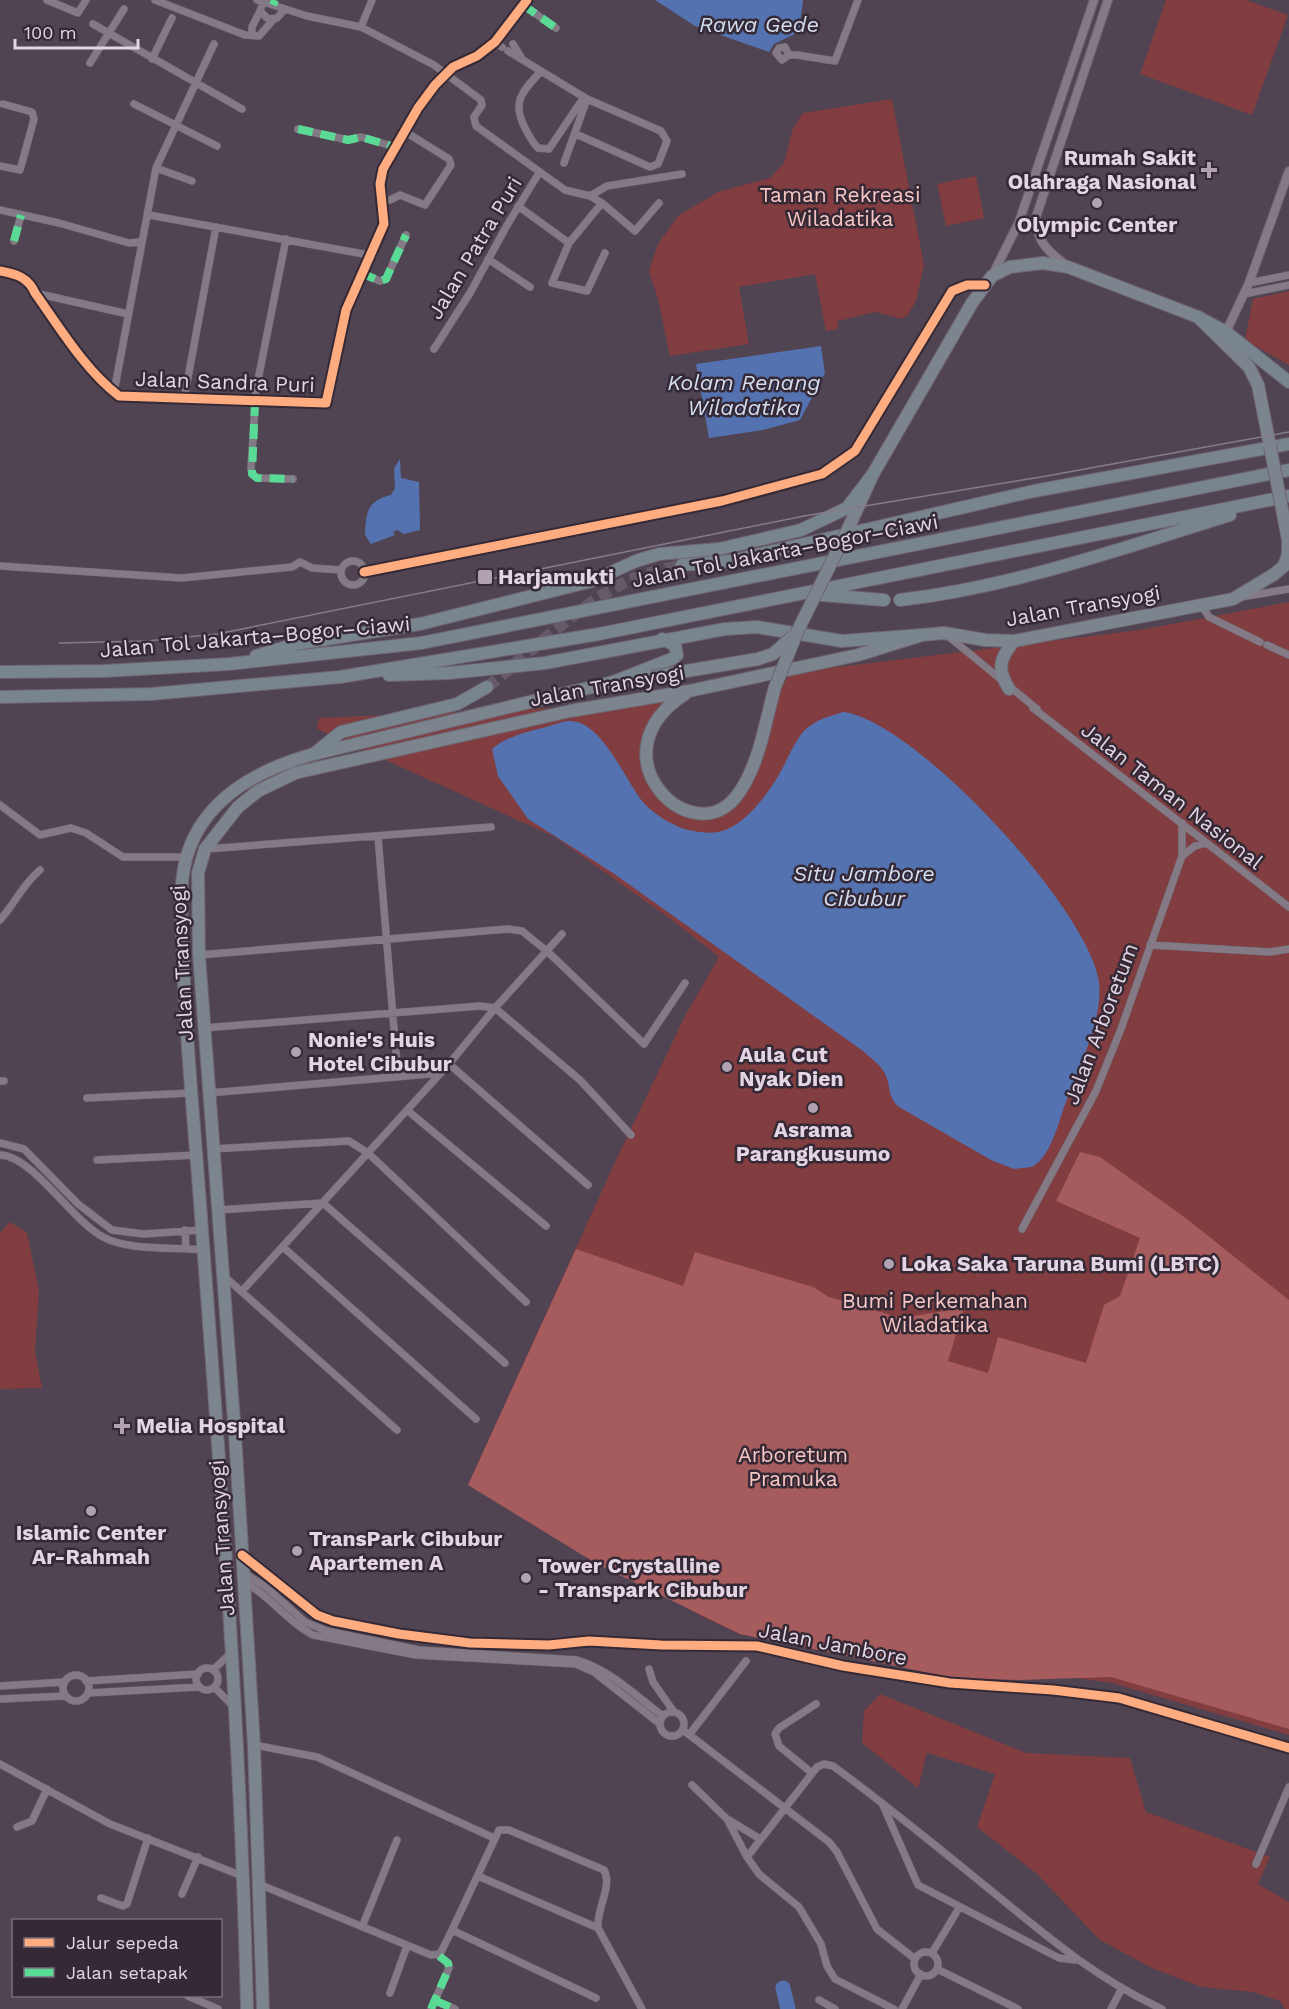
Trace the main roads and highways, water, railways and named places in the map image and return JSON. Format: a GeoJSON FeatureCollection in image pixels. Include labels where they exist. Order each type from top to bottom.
{"type":"FeatureCollection","features":[{"type":"Feature","properties":{"kind":"highway"},"geometry":{"type":"LineString","coordinates":[[689,691],[667,709],[653,728],[647,749],[647,762],[652,781],[666,799],[686,809],[709,812],[726,807],[744,786],[775,687],[798,630],[873,474],[972,303],[989,281],[1010,267],[1042,263],[1068,267],[1198,317],[1226,332],[1289,382]]}},
{"type":"Feature","properties":{"kind":"highway"},"geometry":{"type":"LineString","coordinates":[[1198,317],[1249,367],[1258,384],[1288,540]]}},
{"type":"Feature","properties":{"kind":"highway"},"geometry":{"type":"LineString","coordinates":[[682,566],[730,561],[1034,491],[1289,444]]}},
{"type":"Feature","properties":{"kind":"highway","name":"Jalan Tol Jakarta–Bogor–Ciawi"},"geometry":{"type":"LineString","coordinates":[[0,672],[104,671],[229,664],[421,643],[1289,470]]}},
{"type":"Feature","properties":{"kind":"highway"},"geometry":{"type":"LineString","coordinates":[[229,664],[296,644],[420,624],[592,581],[636,561],[659,554],[719,549],[801,530],[847,508],[873,474]]}},
{"type":"Feature","properties":{"kind":"highway"},"geometry":{"type":"LineString","coordinates":[[900,600],[958,594],[1035,574],[1289,496]]}},
{"type":"Feature","properties":{"kind":"highway","name":"Jalan Tol Jakarta–Bogor–Ciawi"},"geometry":{"type":"LineString","coordinates":[[0,698],[151,694],[340,677],[598,634],[797,592],[1289,496]]}},
{"type":"Feature","properties":{"kind":"highway","name":"Jalan Transyogi"},"geometry":{"type":"LineString","coordinates":[[263,2009],[261,1885],[244,1578],[199,955],[198,873],[205,849],[238,807],[275,782],[295,773],[570,711],[689,691],[858,655],[922,635],[944,633],[985,640],[1014,641],[1202,606],[1233,598],[1273,575],[1284,566],[1288,554],[1288,540]]}},
{"type":"Feature","properties":{"kind":"highway"},"geometry":{"type":"LineString","coordinates":[[797,592],[884,600]]}},
{"type":"Feature","properties":{"kind":"highway"},"geometry":{"type":"LineString","coordinates":[[340,677],[449,673],[545,663],[662,639],[725,629],[757,627],[842,641],[922,635]]}},
{"type":"Feature","properties":{"kind":"highway","name":"Jalan Transyogi"},"geometry":{"type":"LineString","coordinates":[[247,2009],[245,1877],[236,1709],[218,1433],[190,1071],[182,892],[186,857],[209,816],[239,785],[267,769],[314,754],[613,682],[758,658],[773,654],[798,630]]}},
{"type":"Feature","properties":{"kind":"highway"},"geometry":{"type":"LineString","coordinates":[[613,682],[674,658],[677,655],[675,645],[662,639]]}},
{"type":"Feature","properties":{"kind":"highway"},"geometry":{"type":"LineString","coordinates":[[1009,689],[1000,674],[999,665],[1004,653],[1014,641]]}},
{"type":"Feature","properties":{"kind":"highway"},"geometry":{"type":"LineString","coordinates":[[314,754],[340,732],[457,704],[487,687]]}},
{"type":"Feature","properties":{"kind":"highway"},"geometry":{"type":"LineString","coordinates":[[425,729],[429,742]]}},
{"type":"Feature","properties":{"kind":"highway"},"geometry":{"type":"LineString","coordinates":[[190,1071],[208,1071]]}},
{"type":"Feature","properties":{"kind":"highway"},"geometry":{"type":"LineString","coordinates":[[218,1433],[235,1431]]}},
{"type":"Feature","properties":{"kind":"water","name":"Rawa Gede"},"geometry":{"type":"Polygon","coordinates":[[[655,0],[803,0],[799,32],[774,44],[769,52],[695,26],[655,0]]]}},
{"type":"Feature","properties":{"kind":"water","name":"Kolam Renang Wiladatika"},"geometry":{"type":"Polygon","coordinates":[[[821,346],[825,373],[800,420],[763,430],[709,438],[696,364],[821,346]]]}},
{"type":"Feature","properties":{"kind":"water"},"geometry":{"type":"Polygon","coordinates":[[[400,459],[401,478],[419,482],[420,530],[404,534],[397,530],[393,532],[395,535],[371,544],[365,535],[367,514],[372,504],[391,495],[395,488],[394,468],[400,459]]]}},
{"type":"Feature","properties":{"kind":"water","name":"Situ Jambore Cibubur"},"geometry":{"type":"Polygon","coordinates":[[[844,712],[875,723],[913,748],[954,783],[995,823],[1033,867],[1065,910],[1088,950],[1099,982],[1098,1011],[1084,1057],[1050,1146],[1039,1162],[1032,1167],[1014,1169],[991,1160],[899,1107],[891,1096],[884,1072],[863,1051],[613,873],[528,819],[498,776],[492,749],[522,733],[568,721],[580,723],[602,740],[643,802],[653,812],[666,821],[687,830],[713,833],[734,826],[750,813],[765,796],[807,728],[822,719],[844,712]]]}},
{"type":"Feature","properties":{"kind":"waterway"},"geometry":{"type":"LineString","coordinates":[[783,1988],[788,2009]]}},
{"type":"Feature","properties":{"kind":"tunnel"},"geometry":{"type":"LineString","coordinates":[[487,687],[568,620],[603,595],[635,578],[682,565]]}},
{"type":"Feature","properties":{"kind":"tram line"},"geometry":{"type":"LineString","coordinates":[[59,643],[147,641],[217,634],[804,516],[1041,477],[1289,432]]}},
{"type":"Feature","properties":{"kind":"place","name":"Rumah Sakit Olahraga Nasional"},"geometry":{"type":"Point","coordinates":[1209,170]}},
{"type":"Feature","properties":{"kind":"place","name":"Olympic Center"},"geometry":{"type":"Point","coordinates":[1097,203]}},
{"type":"Feature","properties":{"kind":"place","name":"Harjamukti"},"geometry":{"type":"Point","coordinates":[485,577]}},
{"type":"Feature","properties":{"kind":"place","name":"Nonie's Huis Hotel Cibubur"},"geometry":{"type":"Point","coordinates":[296,1052]}},
{"type":"Feature","properties":{"kind":"place","name":"Aula Cut Nyak Dien"},"geometry":{"type":"Point","coordinates":[727,1067]}},
{"type":"Feature","properties":{"kind":"place","name":"Asrama Parangkusumo"},"geometry":{"type":"Point","coordinates":[813,1108]}},
{"type":"Feature","properties":{"kind":"place","name":"Loka Saka Taruna Bumi (LBTC)"},"geometry":{"type":"Point","coordinates":[889,1264]}},
{"type":"Feature","properties":{"kind":"place","name":"Melia Hospital"},"geometry":{"type":"Point","coordinates":[122,1426]}},
{"type":"Feature","properties":{"kind":"place","name":"Islamic Center Ar-Rahmah"},"geometry":{"type":"Point","coordinates":[91,1511]}},
{"type":"Feature","properties":{"kind":"place","name":"TransPark Cibubur Apartemen A"},"geometry":{"type":"Point","coordinates":[297,1551]}},
{"type":"Feature","properties":{"kind":"place","name":"Tower Crystalline - Transpark Cibubur"},"geometry":{"type":"Point","coordinates":[526,1578]}},
{"type":"Feature","properties":{"kind":"park label","name":"Taman Rekreasi Wiladatika"},"geometry":{"type":"Point","coordinates":[840,207]}},
{"type":"Feature","properties":{"kind":"park label","name":"Bumi Perkemahan Wiladatika"},"geometry":{"type":"Point","coordinates":[935,1313]}},
{"type":"Feature","properties":{"kind":"park label","name":"Arboretum Pramuka"},"geometry":{"type":"Point","coordinates":[793,1467]}}]}
